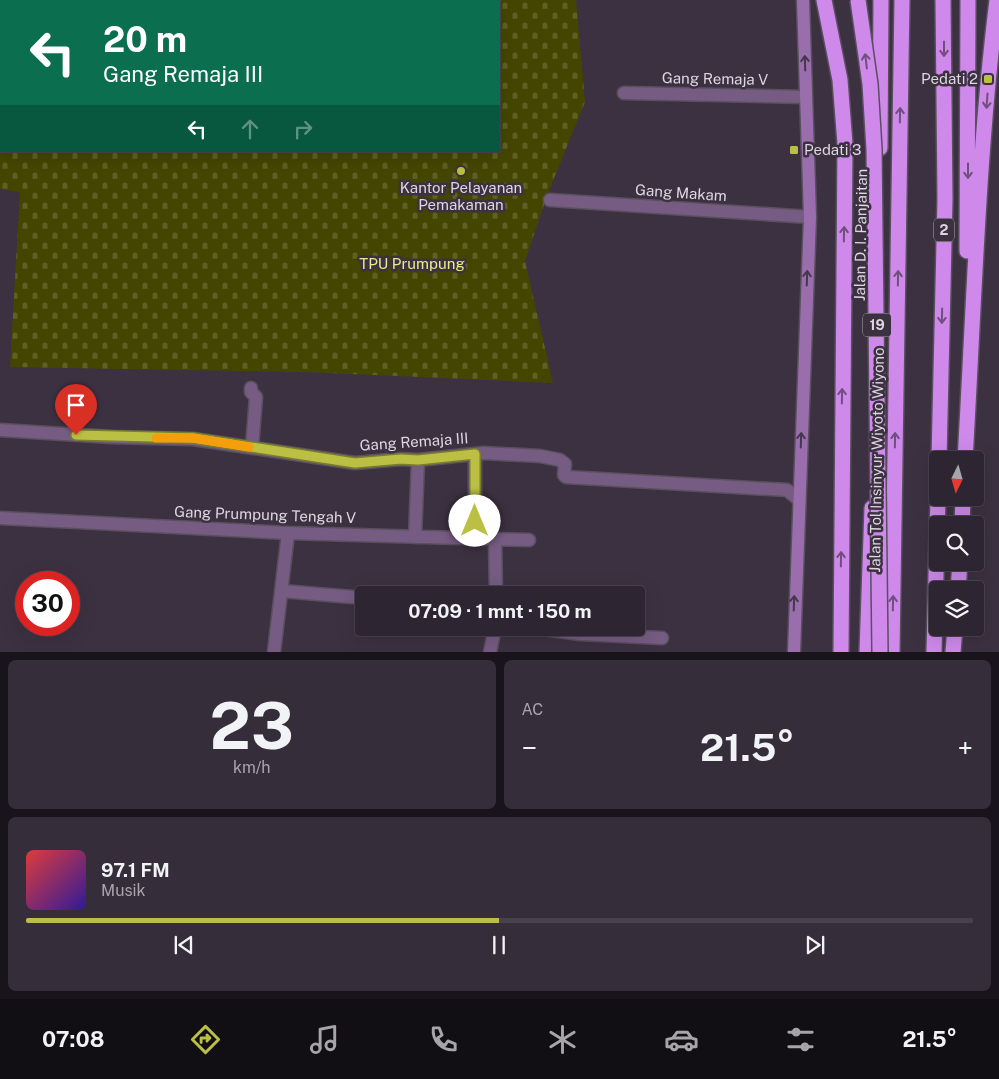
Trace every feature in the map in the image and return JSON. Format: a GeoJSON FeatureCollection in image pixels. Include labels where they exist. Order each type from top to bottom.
{"type":"FeatureCollection","features":[{"type":"Feature","properties":{"kind":"highway"},"geometry":{"type":"LineString","coordinates":[[824,0],[840,80],[845,144],[841,652]]}},
{"type":"Feature","properties":{"kind":"highway","name":"19"},"geometry":{"type":"LineString","coordinates":[[858,0],[870,84],[874,149],[880,652]]}},
{"type":"Feature","properties":{"kind":"highway","name":"Jalan D. I. Panjaitan"},"geometry":{"type":"LineString","coordinates":[[867,652],[880,221],[881,0]]}},
{"type":"Feature","properties":{"kind":"highway","name":"Jalan Tol Insinyur Wiyoto Wiyono"},"geometry":{"type":"LineString","coordinates":[[892,652],[902,0]]}},
{"type":"Feature","properties":{"kind":"highway","name":"2"},"geometry":{"type":"LineString","coordinates":[[939,451],[945,199],[943,0]]}},
{"type":"Feature","properties":{"kind":"highway"},"geometry":{"type":"LineString","coordinates":[[961,451],[968,232],[968,0]]}},
{"type":"Feature","properties":{"kind":"highway"},"geometry":{"type":"LineString","coordinates":[[966,451],[981,176],[990,58],[997,0]]}},
{"type":"Feature","properties":{"kind":"highway"},"geometry":{"type":"LineString","coordinates":[[934,652],[938,506]]}},
{"type":"Feature","properties":{"kind":"highway"},"geometry":{"type":"LineString","coordinates":[[954,652],[955,636]]}},
{"type":"Feature","properties":{"kind":"street"},"geometry":{"type":"LineString","coordinates":[[794,652],[798,499],[810,217],[803,0]]}},
{"type":"Feature","properties":{"kind":"street","name":"Gang Remaja V"},"geometry":{"type":"LineString","coordinates":[[624,93],[806,97]]}},
{"type":"Feature","properties":{"kind":"street","name":"Gang Makam"},"geometry":{"type":"LineString","coordinates":[[550,200],[810,217]]}},
{"type":"Feature","properties":{"kind":"street"},"geometry":{"type":"LineString","coordinates":[[251,388],[251,392],[256,397],[252,447]]}},
{"type":"Feature","properties":{"kind":"street","name":"Gang Remaja III"},"geometry":{"type":"LineString","coordinates":[[0,430],[111,437],[193,438],[355,463],[401,459],[418,460],[475,454],[540,456],[560,460],[565,464],[564,475],[566,476],[787,490]]}},
{"type":"Feature","properties":{"kind":"street"},"geometry":{"type":"LineString","coordinates":[[475,454],[475,538]]}},
{"type":"Feature","properties":{"kind":"street"},"geometry":{"type":"LineString","coordinates":[[415,537],[418,460]]}},
{"type":"Feature","properties":{"kind":"street"},"geometry":{"type":"LineString","coordinates":[[798,499],[787,490],[799,478]]}},
{"type":"Feature","properties":{"kind":"street","name":"Gang Prumpung Tengah V"},"geometry":{"type":"LineString","coordinates":[[0,518],[288,533],[529,540]]}},
{"type":"Feature","properties":{"kind":"street"},"geometry":{"type":"LineString","coordinates":[[274,652],[288,533]]}},
{"type":"Feature","properties":{"kind":"street"},"geometry":{"type":"LineString","coordinates":[[495,539],[496,586]]}},
{"type":"Feature","properties":{"kind":"street"},"geometry":{"type":"LineString","coordinates":[[282,591],[355,597]]}},
{"type":"Feature","properties":{"kind":"street"},"geometry":{"type":"LineString","coordinates":[[490,652],[493,636]]}},
{"type":"Feature","properties":{"kind":"street"},"geometry":{"type":"LineString","coordinates":[[621,636],[662,638]]}},
{"type":"Feature","properties":{"kind":"green space","name":"TPU Prumpung"},"geometry":{"type":"Polygon","coordinates":[[[500,0],[576,0],[585,102],[548,193],[525,261],[553,383],[307,372],[10,367],[20,192],[0,189],[0,152],[500,152],[500,0]]]}},
{"type":"Feature","properties":{"kind":"slow traffic"},"geometry":{"type":"LineString","coordinates":[[156,438],[193,438],[249,447]]}},
{"type":"Feature","properties":{"kind":"place","name":"Pedati 2"},"geometry":{"type":"Point","coordinates":[988,79]}},
{"type":"Feature","properties":{"kind":"place","name":"Pedati 3"},"geometry":{"type":"Point","coordinates":[794,150]}},
{"type":"Feature","properties":{"kind":"place","name":"Kantor Pelayanan Pemakaman"},"geometry":{"type":"Point","coordinates":[461,171]}},
{"type":"Feature","properties":{"kind":"route"},"geometry":{"type":"LineString","coordinates":[[76,435],[193,438],[355,463],[401,459],[418,460],[475,454],[475,521]]}}]}
